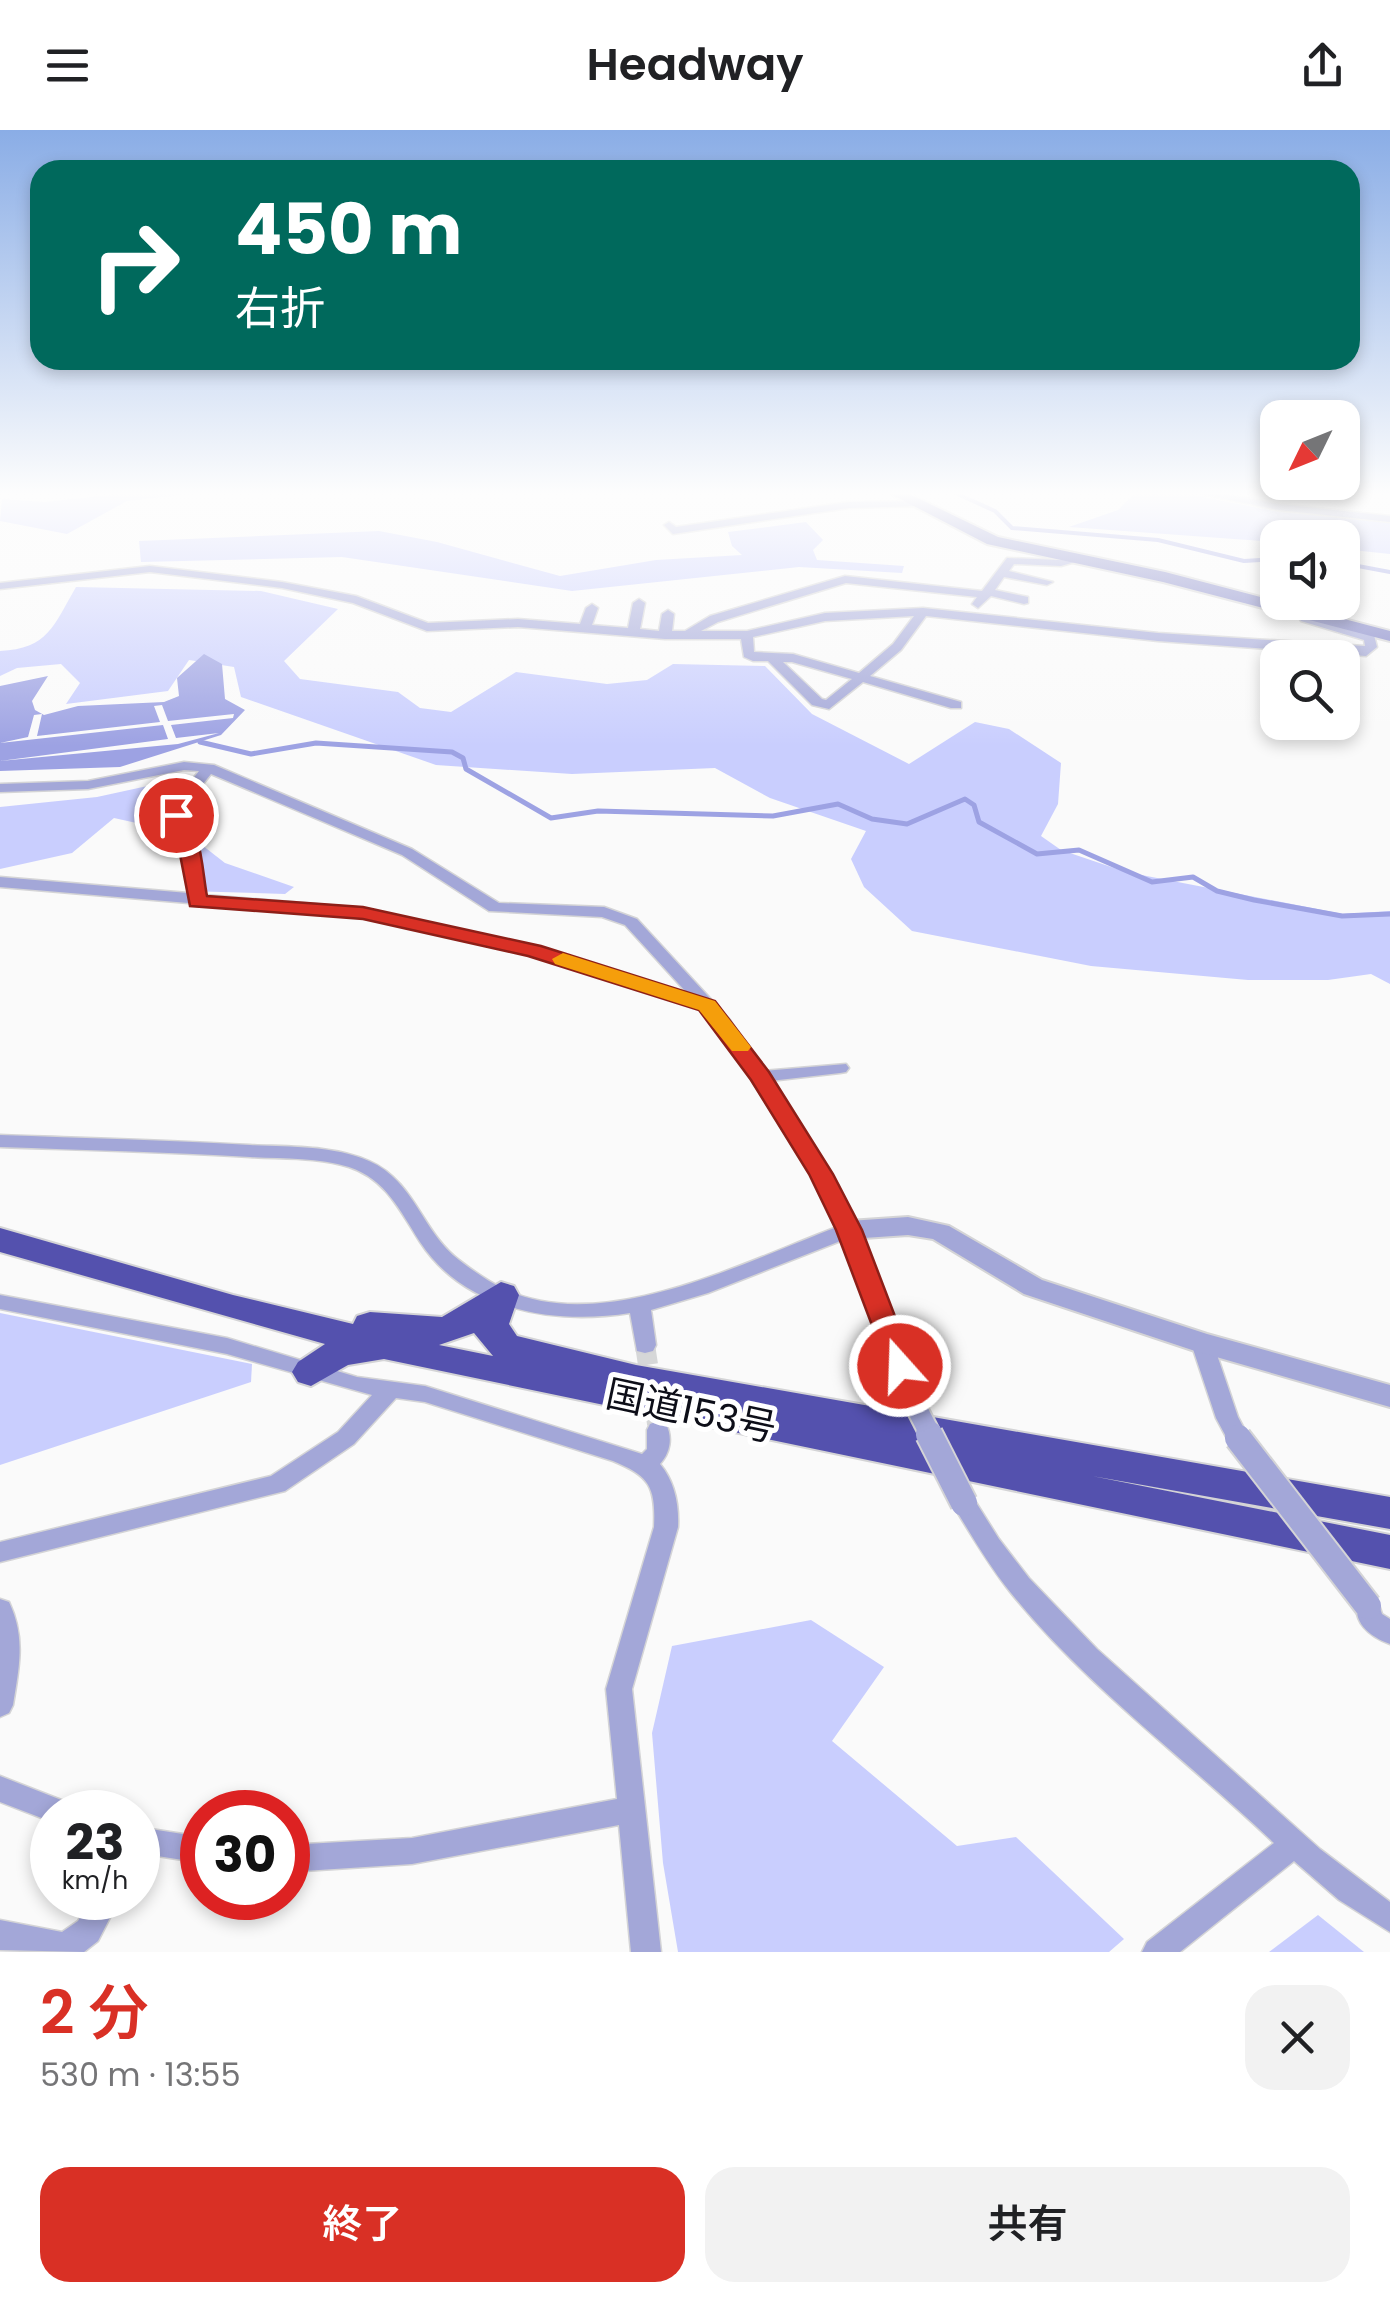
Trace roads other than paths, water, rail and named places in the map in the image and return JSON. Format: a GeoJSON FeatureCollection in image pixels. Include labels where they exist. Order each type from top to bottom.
{"type":"FeatureCollection","features":[{"type":"Feature","properties":{"kind":"highway","name":"国道153号"},"geometry":{"type":"LineString","coordinates":[[0,1225],[161,1273],[352,1322],[642,1362],[1390,1513]]}},
{"type":"Feature","properties":{"kind":"highway","name":"国道153号"},"geometry":{"type":"LineString","coordinates":[[0,1240],[233,1308],[462,1364],[1390,1552]]}},
{"type":"Feature","properties":{"kind":"highway"},"geometry":{"type":"LineString","coordinates":[[352,1322],[446,1332],[468,1323],[501,1295]]}},
{"type":"Feature","properties":{"kind":"highway"},"geometry":{"type":"LineString","coordinates":[[501,1295],[488,1325],[490,1334],[506,1347],[642,1362]]}},
{"type":"Feature","properties":{"kind":"highway"},"geometry":{"type":"LineString","coordinates":[[312,1372],[329,1358],[350,1349],[462,1364]]}},
{"type":"Feature","properties":{"kind":"main road"},"geometry":{"type":"LineString","coordinates":[[1157,576],[1390,636]]}},
{"type":"Feature","properties":{"kind":"street"},"geometry":{"type":"LineString","coordinates":[[0,586],[72,576]]}},
{"type":"Feature","properties":{"kind":"street"},"geometry":{"type":"LineString","coordinates":[[213,576],[356,600],[427,627],[518,623],[634,633],[746,635],[813,619],[923,612],[1158,637],[1366,652],[1372,647],[1370,638],[1253,598]]}},
{"type":"Feature","properties":{"kind":"street"},"geometry":{"type":"LineString","coordinates":[[935,588],[941,576]]}},
{"type":"Feature","properties":{"kind":"street"},"geometry":{"type":"LineString","coordinates":[[967,614],[998,576]]}},
{"type":"Feature","properties":{"kind":"street"},"geometry":{"type":"LineString","coordinates":[[1019,576],[1046,582]]}},
{"type":"Feature","properties":{"kind":"street"},"geometry":{"type":"LineString","coordinates":[[690,632],[714,619],[845,579],[1024,600]]}},
{"type":"Feature","properties":{"kind":"street"},"geometry":{"type":"LineString","coordinates":[[634,633],[639,603]]}},
{"type":"Feature","properties":{"kind":"street"},"geometry":{"type":"LineString","coordinates":[[585,628],[592,608]]}},
{"type":"Feature","properties":{"kind":"street"},"geometry":{"type":"LineString","coordinates":[[770,657],[826,706],[864,679],[906,638],[923,612]]}},
{"type":"Feature","properties":{"kind":"street"},"geometry":{"type":"LineString","coordinates":[[664,634],[668,614]]}},
{"type":"Feature","properties":{"kind":"street"},"geometry":{"type":"LineString","coordinates":[[746,635],[748,654],[790,657],[956,705]]}},
{"type":"Feature","properties":{"kind":"street"},"geometry":{"type":"LineString","coordinates":[[0,788],[88,785],[184,766],[210,768],[407,852],[495,908],[604,912],[623,917],[707,1006],[761,1077],[821,1174],[849,1230],[912,1399],[964,1503],[1023,1593],[1098,1668],[1294,1844],[1390,1918]]}},
{"type":"Feature","properties":{"kind":"street"},"geometry":{"type":"LineString","coordinates":[[197,901],[187,839],[175,810],[210,768]]}},
{"type":"Feature","properties":{"kind":"street"},"geometry":{"type":"LineString","coordinates":[[0,882],[197,901],[314,907],[380,916],[534,951],[707,1006]]}},
{"type":"Feature","properties":{"kind":"street"},"geometry":{"type":"LineString","coordinates":[[761,1077],[840,1068]]}},
{"type":"Feature","properties":{"kind":"street"},"geometry":{"type":"LineString","coordinates":[[0,1141],[259,1151],[359,1163],[393,1180],[424,1233],[448,1263],[501,1295],[570,1310],[640,1308],[849,1230],[908,1226],[940,1232],[1033,1287],[1202,1343],[1390,1396]]}},
{"type":"Feature","properties":{"kind":"street"},"geometry":{"type":"LineString","coordinates":[[0,1302],[227,1346],[312,1372],[465,1405],[646,1464],[664,1492],[666,1526],[619,1689],[628,1810],[646,1952]]}},
{"type":"Feature","properties":{"kind":"street"},"geometry":{"type":"LineString","coordinates":[[640,1308],[642,1362]]}},
{"type":"Feature","properties":{"kind":"street"},"geometry":{"type":"LineString","coordinates":[[1202,1343],[1227,1418],[1238,1438],[1368,1606],[1371,1620],[1390,1633]]}},
{"type":"Feature","properties":{"kind":"street"},"geometry":{"type":"LineString","coordinates":[[0,1552],[277,1484],[346,1438],[391,1389]]}},
{"type":"Feature","properties":{"kind":"street"},"geometry":{"type":"LineString","coordinates":[[646,1464],[658,1450],[658,1430]]}},
{"type":"Feature","properties":{"kind":"street"},"geometry":{"type":"LineString","coordinates":[[0,1610],[10,1648],[0,1705]]}},
{"type":"Feature","properties":{"kind":"street"},"geometry":{"type":"LineString","coordinates":[[0,1789],[30,1801]]}},
{"type":"Feature","properties":{"kind":"street"},"geometry":{"type":"LineString","coordinates":[[310,1858],[412,1851],[628,1810]]}},
{"type":"Feature","properties":{"kind":"street"},"geometry":{"type":"LineString","coordinates":[[1157,1952],[1294,1844]]}},
{"type":"Feature","properties":{"kind":"street"},"geometry":{"type":"LineString","coordinates":[[0,1935],[66,1947],[88,1931],[94,1920]]}},
{"type":"Feature","properties":{"kind":"waterway"},"geometry":{"type":"LineString","coordinates":[[200,742],[251,754],[316,743],[452,752],[463,758],[466,769],[551,818],[598,811],[773,816],[838,804],[872,819],[907,824],[965,799],[974,805],[979,822],[1037,854],[1079,850],[1152,882],[1193,877],[1217,891],[1254,900],[1342,916],[1390,914]]}},
{"type":"Feature","properties":{"kind":"tunnel"},"geometry":{"type":"LineString","coordinates":[[645,1345],[658,1430]]}}]}
